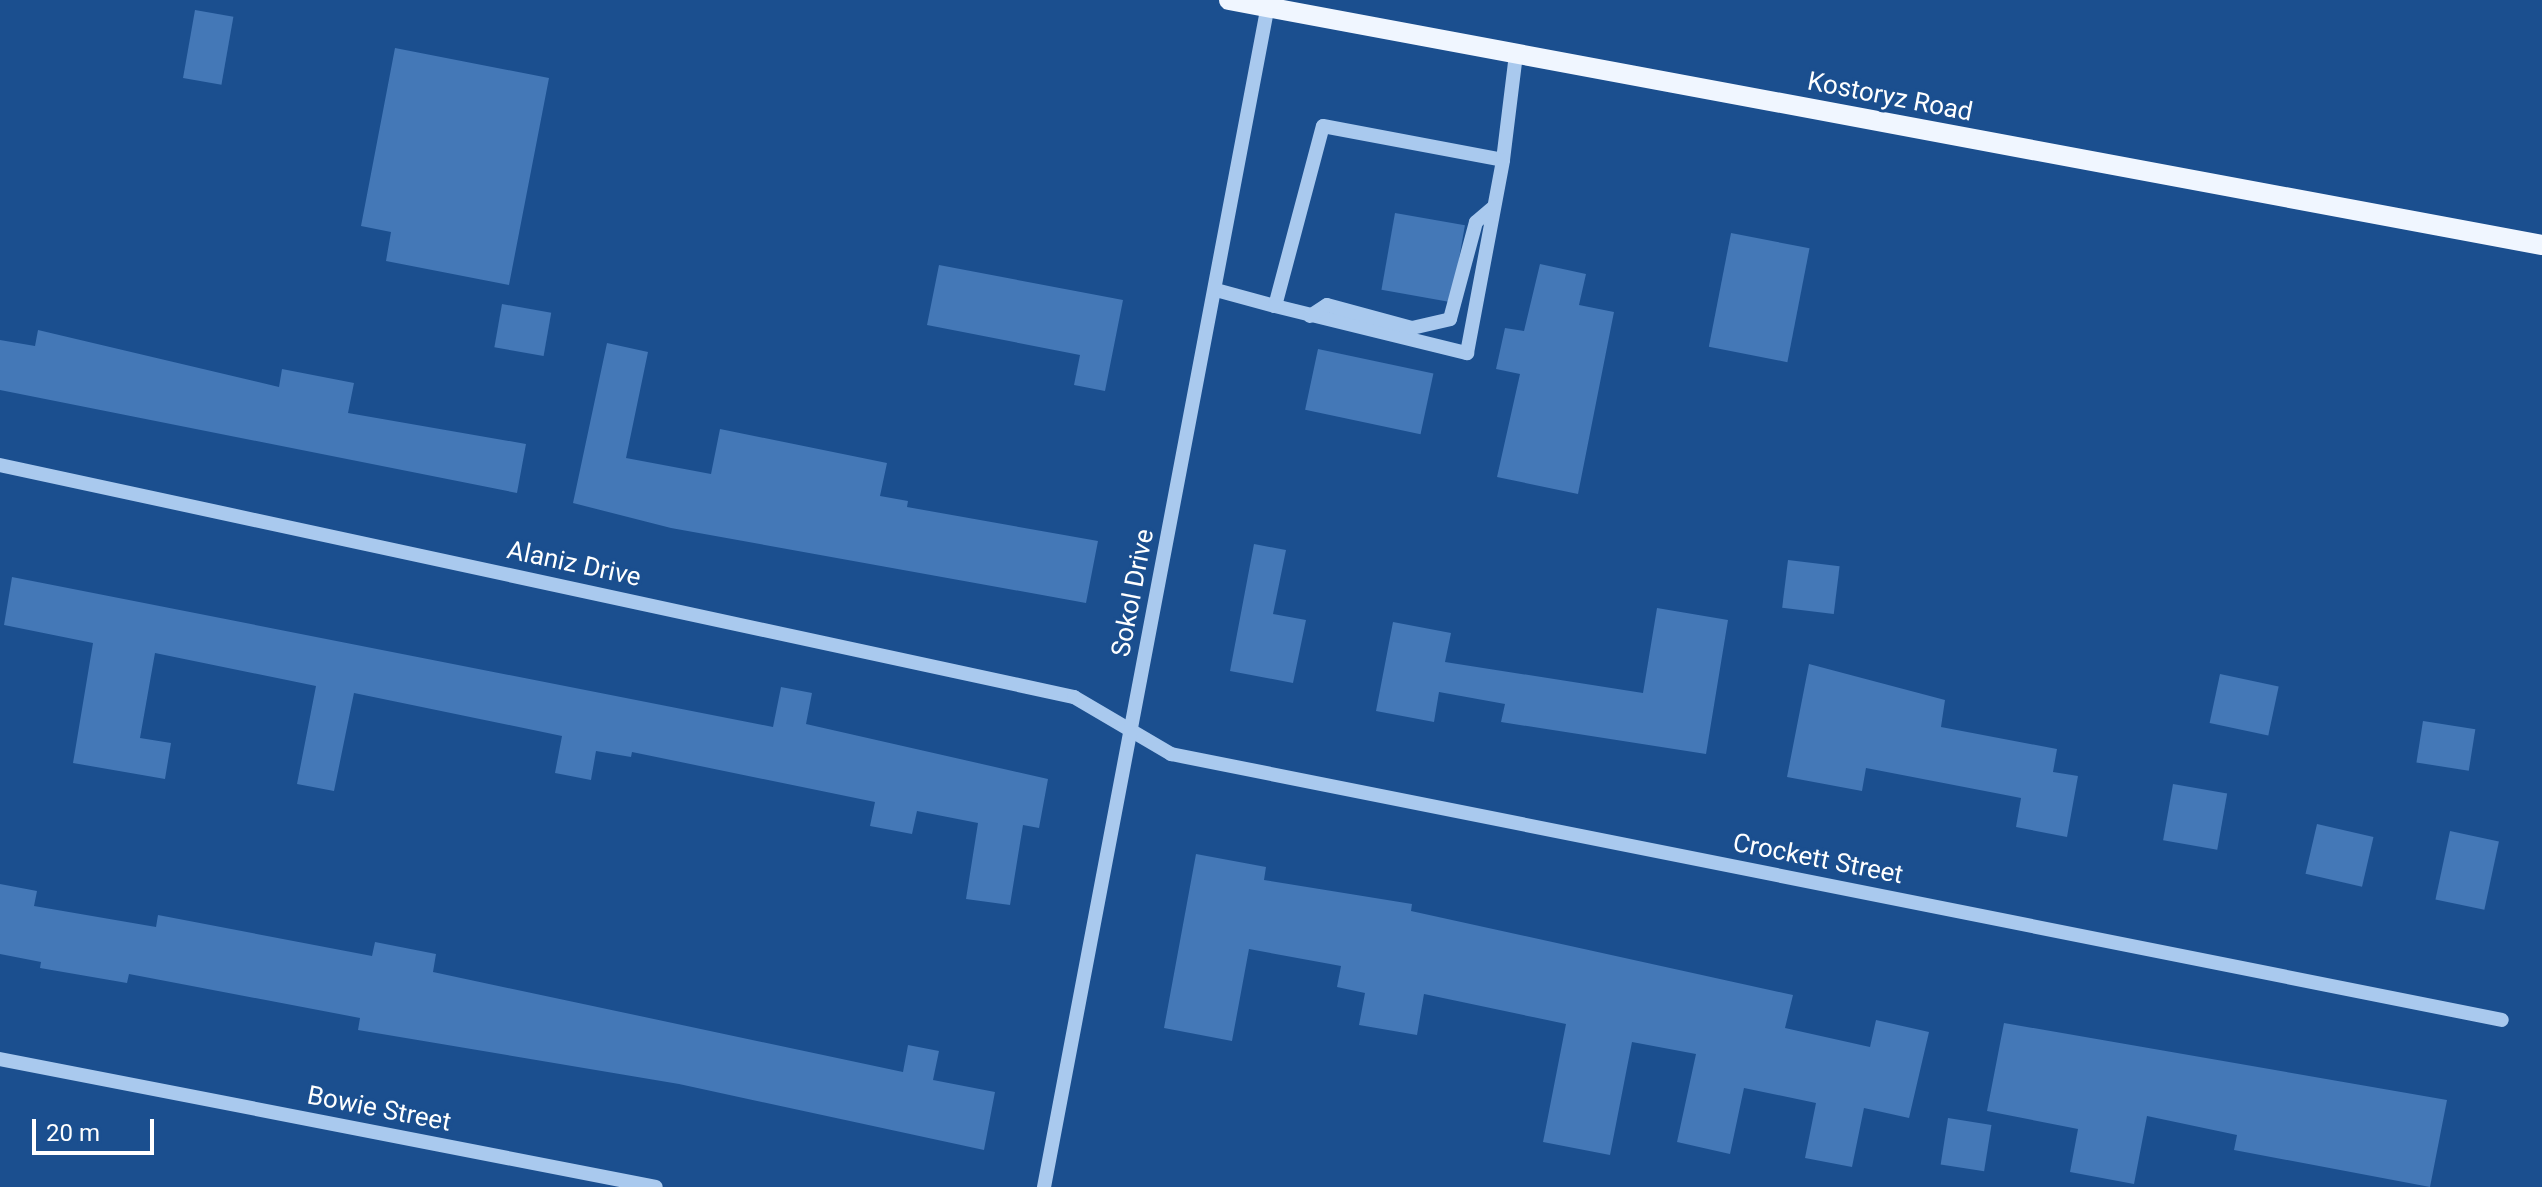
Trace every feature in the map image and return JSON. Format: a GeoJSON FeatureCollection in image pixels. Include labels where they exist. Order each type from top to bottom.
{"type":"FeatureCollection","features":[{"type":"Feature","properties":{"kind":"main road","name":"Kostoryz Road"},"geometry":{"type":"LineString","coordinates":[[1229,0],[1269,4],[1516,54],[2542,245]]}},
{"type":"Feature","properties":{"kind":"street","name":"Sokol Drive"},"geometry":{"type":"LineString","coordinates":[[1044,1187],[1269,4]]}},
{"type":"Feature","properties":{"kind":"street"},"geometry":{"type":"LineString","coordinates":[[1216,290],[1467,353],[1503,160],[1516,54]]}},
{"type":"Feature","properties":{"kind":"street"},"geometry":{"type":"LineString","coordinates":[[1275,306],[1323,126],[1503,160]]}},
{"type":"Feature","properties":{"kind":"street"},"geometry":{"type":"LineString","coordinates":[[1310,316],[1327,305],[1412,328],[1450,319],[1476,222],[1494,207]]}},
{"type":"Feature","properties":{"kind":"street","name":"Alaniz Drive"},"geometry":{"type":"LineString","coordinates":[[0,465],[1074,697],[1130,731]]}},
{"type":"Feature","properties":{"kind":"street","name":"Crockett Street"},"geometry":{"type":"LineString","coordinates":[[1130,731],[1171,754],[2502,1020]]}},
{"type":"Feature","properties":{"kind":"street","name":"Bowie Street"},"geometry":{"type":"LineString","coordinates":[[0,1059],[656,1187]]}},
{"type":"Feature","properties":{"kind":"building"},"geometry":{"type":"Polygon","coordinates":[[[195,10],[233,17],[221,85],[183,78],[195,10]]]}},
{"type":"Feature","properties":{"kind":"building"},"geometry":{"type":"Polygon","coordinates":[[[395,48],[549,78],[509,285],[386,261],[391,232],[361,226],[395,48]]]}},
{"type":"Feature","properties":{"kind":"building"},"geometry":{"type":"Polygon","coordinates":[[[1395,213],[1465,225],[1451,302],[1381,290],[1395,213]]]}},
{"type":"Feature","properties":{"kind":"building"},"geometry":{"type":"Polygon","coordinates":[[[1731,233],[1810,248],[1787,362],[1709,347],[1731,233]]]}},
{"type":"Feature","properties":{"kind":"building"},"geometry":{"type":"Polygon","coordinates":[[[1540,264],[1586,274],[1579,305],[1614,312],[1578,494],[1497,477],[1520,374],[1496,369],[1505,328],[1524,331],[1540,264]]]}},
{"type":"Feature","properties":{"kind":"building"},"geometry":{"type":"Polygon","coordinates":[[[939,265],[1123,300],[1105,391],[1074,385],[1080,355],[927,325],[939,265]]]}},
{"type":"Feature","properties":{"kind":"building"},"geometry":{"type":"Polygon","coordinates":[[[502,304],[551,313],[544,356],[494,347],[502,304]]]}},
{"type":"Feature","properties":{"kind":"building"},"geometry":{"type":"Polygon","coordinates":[[[38,330],[279,387],[282,369],[354,383],[348,413],[526,444],[517,493],[0,390],[0,340],[35,346],[38,330]]]}},
{"type":"Feature","properties":{"kind":"building"},"geometry":{"type":"Polygon","coordinates":[[[607,343],[648,352],[626,458],[711,474],[720,429],[887,463],[880,496],[908,501],[907,507],[1098,541],[1086,603],[671,528],[573,503],[607,343]]]}},
{"type":"Feature","properties":{"kind":"building"},"geometry":{"type":"Polygon","coordinates":[[[1318,349],[1433,374],[1421,434],[1305,410],[1318,349]]]}},
{"type":"Feature","properties":{"kind":"building"},"geometry":{"type":"Polygon","coordinates":[[[1254,544],[1286,550],[1273,614],[1306,620],[1293,683],[1230,671],[1254,544]]]}},
{"type":"Feature","properties":{"kind":"building"},"geometry":{"type":"Polygon","coordinates":[[[1788,560],[1840,566],[1834,614],[1782,608],[1788,560]]]}},
{"type":"Feature","properties":{"kind":"building"},"geometry":{"type":"Polygon","coordinates":[[[12,577],[773,727],[781,687],[812,693],[806,724],[1048,779],[1039,828],[1023,825],[1010,905],[966,899],[978,823],[917,811],[912,834],[870,826],[875,802],[632,752],[631,757],[596,751],[591,780],[555,773],[562,736],[354,693],[334,791],[297,784],[316,686],[155,653],[140,738],[171,743],[165,779],[73,763],[93,643],[4,625],[12,577]]]}},
{"type":"Feature","properties":{"kind":"building"},"geometry":{"type":"Polygon","coordinates":[[[1657,608],[1728,620],[1706,754],[1501,722],[1505,704],[1439,692],[1434,722],[1376,711],[1393,622],[1451,633],[1445,662],[1643,693],[1657,608]]]}},
{"type":"Feature","properties":{"kind":"building"},"geometry":{"type":"Polygon","coordinates":[[[1809,664],[1945,700],[1941,727],[2057,749],[2053,772],[2078,776],[2067,837],[2016,827],[2021,798],[1866,768],[1862,791],[1787,777],[1809,664]]]}},
{"type":"Feature","properties":{"kind":"building"},"geometry":{"type":"Polygon","coordinates":[[[2220,674],[2279,686],[2268,735],[2210,723],[2220,674]]]}},
{"type":"Feature","properties":{"kind":"building"},"geometry":{"type":"Polygon","coordinates":[[[2423,721],[2475,729],[2469,771],[2416,762],[2423,721]]]}},
{"type":"Feature","properties":{"kind":"building"},"geometry":{"type":"Polygon","coordinates":[[[2173,784],[2227,794],[2217,850],[2163,840],[2173,784]]]}},
{"type":"Feature","properties":{"kind":"building"},"geometry":{"type":"Polygon","coordinates":[[[2317,824],[2374,837],[2362,887],[2306,874],[2317,824]]]}},
{"type":"Feature","properties":{"kind":"building"},"geometry":{"type":"Polygon","coordinates":[[[2450,831],[2499,841],[2484,910],[2435,899],[2450,831]]]}},
{"type":"Feature","properties":{"kind":"building"},"geometry":{"type":"Polygon","coordinates":[[[1196,854],[1266,867],[1264,880],[1412,904],[1411,911],[1793,995],[1785,1028],[1870,1047],[1876,1020],[1929,1032],[1909,1118],[1864,1108],[1852,1167],[1805,1158],[1816,1103],[1744,1088],[1730,1154],[1677,1142],[1696,1054],[1632,1042],[1610,1155],[1543,1142],[1566,1024],[1424,994],[1417,1035],[1359,1025],[1365,993],[1337,987],[1341,966],[1249,949],[1232,1041],[1164,1028],[1196,854]]]}},
{"type":"Feature","properties":{"kind":"building"},"geometry":{"type":"Polygon","coordinates":[[[0,884],[37,891],[34,906],[156,927],[158,915],[372,956],[375,942],[436,954],[433,972],[903,1072],[908,1045],[939,1051],[933,1080],[995,1092],[984,1150],[679,1084],[358,1030],[360,1018],[129,974],[127,983],[40,968],[41,962],[0,954],[0,884]]]}},
{"type":"Feature","properties":{"kind":"building"},"geometry":{"type":"Polygon","coordinates":[[[2004,1023],[2447,1100],[2430,1187],[2234,1150],[2237,1135],[2147,1116],[2134,1184],[2070,1172],[2078,1129],[1987,1111],[2004,1023]]]}},
{"type":"Feature","properties":{"kind":"building"},"geometry":{"type":"Polygon","coordinates":[[[1948,1118],[1991,1125],[1984,1171],[1941,1164],[1948,1118]]]}}]}
